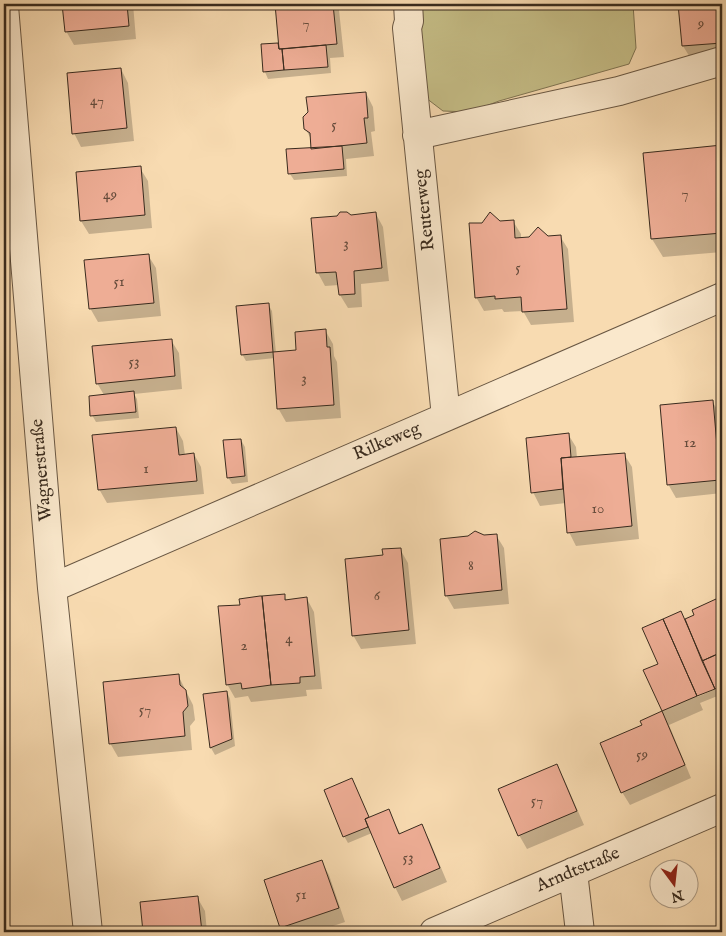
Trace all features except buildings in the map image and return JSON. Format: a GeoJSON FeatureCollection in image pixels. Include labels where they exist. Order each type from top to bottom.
{"type":"FeatureCollection","features":[{"type":"Feature","properties":{"kind":"street","name":"Reuterweg"},"geometry":{"type":"LineString","coordinates":[[408,4],[410,21],[406,28],[446,417]]}},
{"type":"Feature","properties":{"kind":"street","name":"Wagnerstraße"},"geometry":{"type":"LineString","coordinates":[[4,6],[52,588],[88,932]]}},
{"type":"Feature","properties":{"kind":"street"},"geometry":{"type":"LineString","coordinates":[[417,135],[619,91],[722,61]]}},
{"type":"Feature","properties":{"kind":"street","name":"Rilkeweg"},"geometry":{"type":"LineString","coordinates":[[52,588],[722,297]]}},
{"type":"Feature","properties":{"kind":"street","name":"Arndtstraße"},"geometry":{"type":"LineString","coordinates":[[434,932],[722,808]]}},
{"type":"Feature","properties":{"kind":"street"},"geometry":{"type":"LineString","coordinates":[[574,872],[580,932]]}},
{"type":"Feature","properties":{"kind":"shaded area"},"geometry":{"type":"Polygon","coordinates":[[[413,4],[633,4],[636,48],[629,64],[499,101],[470,112],[443,111],[426,98],[413,4]]]}}]}
